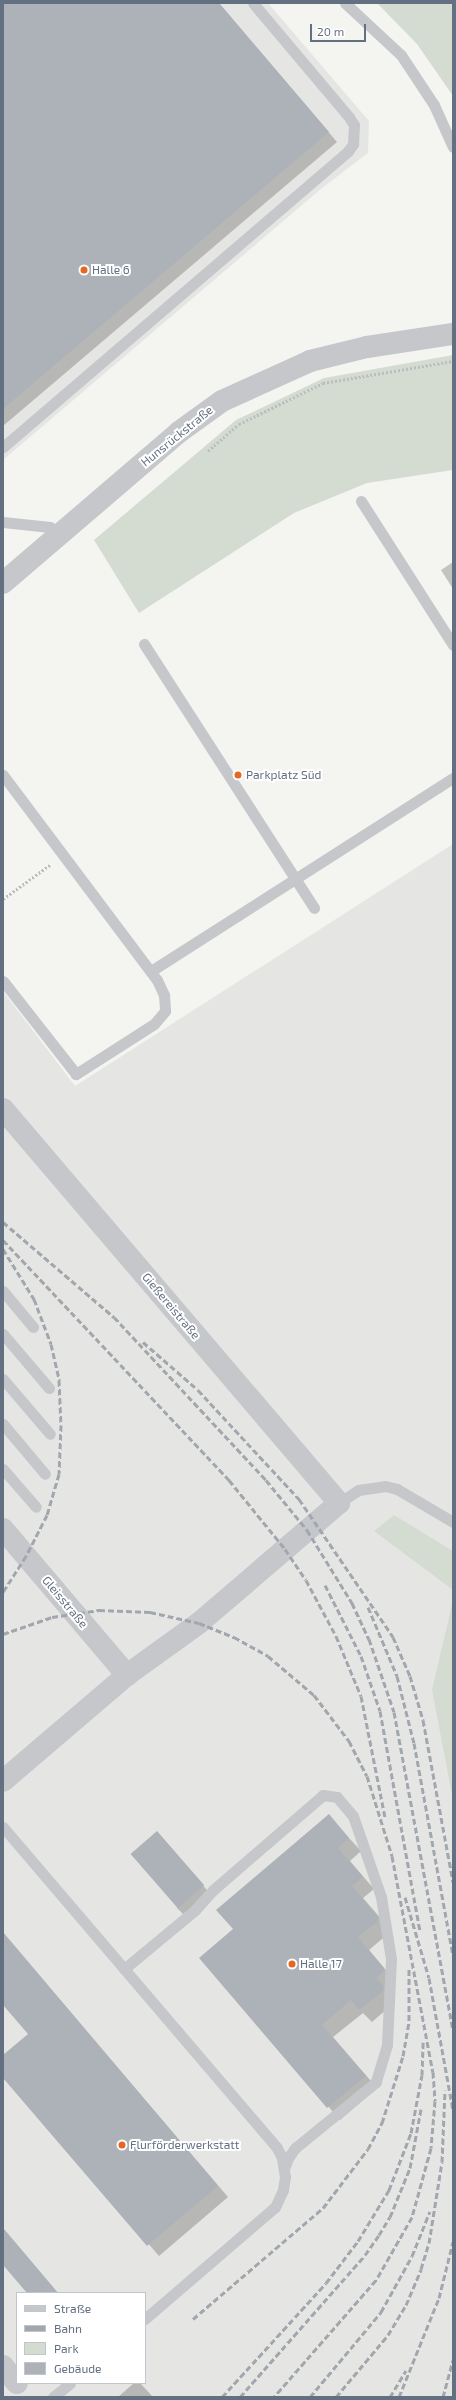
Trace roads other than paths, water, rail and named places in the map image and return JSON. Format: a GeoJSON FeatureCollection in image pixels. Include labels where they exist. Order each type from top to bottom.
{"type":"FeatureCollection","features":[{"type":"Feature","properties":{"kind":"street","name":"Hunsrückstraße"},"geometry":{"type":"LineString","coordinates":[[3,583],[179,432],[222,401],[310,361],[367,347],[453,334]]}},
{"type":"Feature","properties":{"kind":"street","name":"Gießereistraße"},"geometry":{"type":"LineString","coordinates":[[3,1109],[339,1503]]}},
{"type":"Feature","properties":{"kind":"street"},"geometry":{"type":"LineString","coordinates":[[3,1781],[127,1675],[199,1623],[339,1503]]}},
{"type":"Feature","properties":{"kind":"street","name":"Gleisstraße"},"geometry":{"type":"LineString","coordinates":[[3,1529],[127,1675]]}},
{"type":"Feature","properties":{"kind":"street"},"geometry":{"type":"LineString","coordinates":[[3,2366],[16,2382]]}},
{"type":"Feature","properties":{"kind":"street"},"geometry":{"type":"LineString","coordinates":[[18,2384],[29,2397]]}},
{"type":"Feature","properties":{"kind":"lane"},"geometry":{"type":"LineString","coordinates":[[3,447],[342,156],[352,144],[354,124],[253,3]]}},
{"type":"Feature","properties":{"kind":"lane"},"geometry":{"type":"LineString","coordinates":[[345,3],[400,55],[434,105],[453,146]]}},
{"type":"Feature","properties":{"kind":"lane"},"geometry":{"type":"LineString","coordinates":[[361,501],[453,645]]}},
{"type":"Feature","properties":{"kind":"lane"},"geometry":{"type":"LineString","coordinates":[[3,522],[50,527],[58,536]]}},
{"type":"Feature","properties":{"kind":"lane"},"geometry":{"type":"LineString","coordinates":[[144,644],[314,908]]}},
{"type":"Feature","properties":{"kind":"lane"},"geometry":{"type":"LineString","coordinates":[[3,775],[151,971],[164,995],[165,1011],[147,1029],[76,1074],[3,981]]}},
{"type":"Feature","properties":{"kind":"lane"},"geometry":{"type":"LineString","coordinates":[[151,971],[453,778]]}},
{"type":"Feature","properties":{"kind":"lane"},"geometry":{"type":"LineString","coordinates":[[3,1292],[33,1327]]}},
{"type":"Feature","properties":{"kind":"lane"},"geometry":{"type":"LineString","coordinates":[[3,1334],[49,1388]]}},
{"type":"Feature","properties":{"kind":"lane"},"geometry":{"type":"LineString","coordinates":[[3,1379],[50,1434]]}},
{"type":"Feature","properties":{"kind":"lane"},"geometry":{"type":"LineString","coordinates":[[3,1424],[45,1474]]}},
{"type":"Feature","properties":{"kind":"lane"},"geometry":{"type":"LineString","coordinates":[[3,1469],[36,1507]]}},
{"type":"Feature","properties":{"kind":"lane"},"geometry":{"type":"LineString","coordinates":[[339,1503],[358,1490],[385,1486],[397,1489],[453,1522]]}},
{"type":"Feature","properties":{"kind":"lane"},"geometry":{"type":"LineString","coordinates":[[124,1969],[195,1910],[213,1890],[323,1795],[337,1797],[353,1816],[381,1897],[391,1959],[387,2045],[376,2082],[295,2148],[288,2158],[284,2169],[283,2190],[268,2215],[146,2318]]}},
{"type":"Feature","properties":{"kind":"lane"},"geometry":{"type":"LineString","coordinates":[[3,1827],[277,2148],[284,2169]]}},
{"type":"Feature","properties":{"kind":"lane"},"geometry":{"type":"LineString","coordinates":[[53,2397],[69,2384]]}},
{"type":"Feature","properties":{"kind":"railway"},"geometry":{"type":"LineString","coordinates":[[3,1222],[114,1317],[266,1480],[307,1530],[352,1603],[369,1639],[394,1712],[453,2029]]}},
{"type":"Feature","properties":{"kind":"railway"},"geometry":{"type":"LineString","coordinates":[[3,1240],[229,1480],[285,1549],[306,1580],[336,1636],[361,1696],[385,1817]]}},
{"type":"Feature","properties":{"kind":"railway"},"geometry":{"type":"LineString","coordinates":[[3,1249],[34,1299],[51,1344],[59,1380],[61,1425],[59,1474],[47,1515],[26,1556],[3,1592]]}},
{"type":"Feature","properties":{"kind":"railway"},"geometry":{"type":"LineString","coordinates":[[143,1342],[198,1390],[299,1499],[393,1637],[410,1676],[423,1720],[453,1882]]}},
{"type":"Feature","properties":{"kind":"railway"},"geometry":{"type":"LineString","coordinates":[[325,1585],[361,1656],[380,1711],[420,1931]]}},
{"type":"Feature","properties":{"kind":"railway"},"geometry":{"type":"LineString","coordinates":[[368,1607],[397,1676],[414,1743],[453,1955]]}},
{"type":"Feature","properties":{"kind":"railway"},"geometry":{"type":"LineString","coordinates":[[3,1634],[52,1617],[99,1610],[150,1612],[199,1623],[234,1637],[268,1656],[314,1695],[349,1741],[367,1776],[392,1856],[433,2072],[435,2101],[431,2148],[412,2217],[376,2280],[274,2397]]}},
{"type":"Feature","properties":{"kind":"railway"},"geometry":{"type":"LineString","coordinates":[[405,1897],[429,1978],[453,2110]]}},
{"type":"Feature","properties":{"kind":"railway"},"geometry":{"type":"LineString","coordinates":[[193,2319],[323,2208],[368,2149],[382,2123],[403,2056],[409,2021],[409,1969]]}},
{"type":"Feature","properties":{"kind":"railway"},"geometry":{"type":"LineString","coordinates":[[222,2397],[326,2283],[358,2241],[389,2190],[411,2133],[422,2075],[423,2042]]}},
{"type":"Feature","properties":{"kind":"railway"},"geometry":{"type":"LineString","coordinates":[[336,2397],[388,2335],[406,2305],[421,2269],[429,2243],[442,2162],[445,2090]]}},
{"type":"Feature","properties":{"kind":"railway"},"geometry":{"type":"LineString","coordinates":[[240,2397],[365,2255],[379,2235],[390,2217],[410,2168],[421,2109]]}},
{"type":"Feature","properties":{"kind":"railway"},"geometry":{"type":"LineString","coordinates":[[310,2397],[381,2312],[412,2256],[430,2211]]}},
{"type":"Feature","properties":{"kind":"railway"},"geometry":{"type":"LineString","coordinates":[[399,2397],[439,2298],[453,2242]]}},
{"type":"Feature","properties":{"kind":"railway"},"geometry":{"type":"LineString","coordinates":[[443,2397],[453,2360]]}},
{"type":"Feature","properties":{"kind":"railway"},"geometry":{"type":"LineString","coordinates":[[390,2397],[406,2370]]}},
{"type":"Feature","properties":{"kind":"place","name":"Halle 6"},"geometry":{"type":"Point","coordinates":[84,270]}},
{"type":"Feature","properties":{"kind":"place","name":"Parkplatz Süd"},"geometry":{"type":"Point","coordinates":[238,775]}},
{"type":"Feature","properties":{"kind":"place","name":"Halle 17"},"geometry":{"type":"Point","coordinates":[292,1964]}},
{"type":"Feature","properties":{"kind":"place","name":"Flurförderwerkstatt"},"geometry":{"type":"Point","coordinates":[122,2145]}}]}
